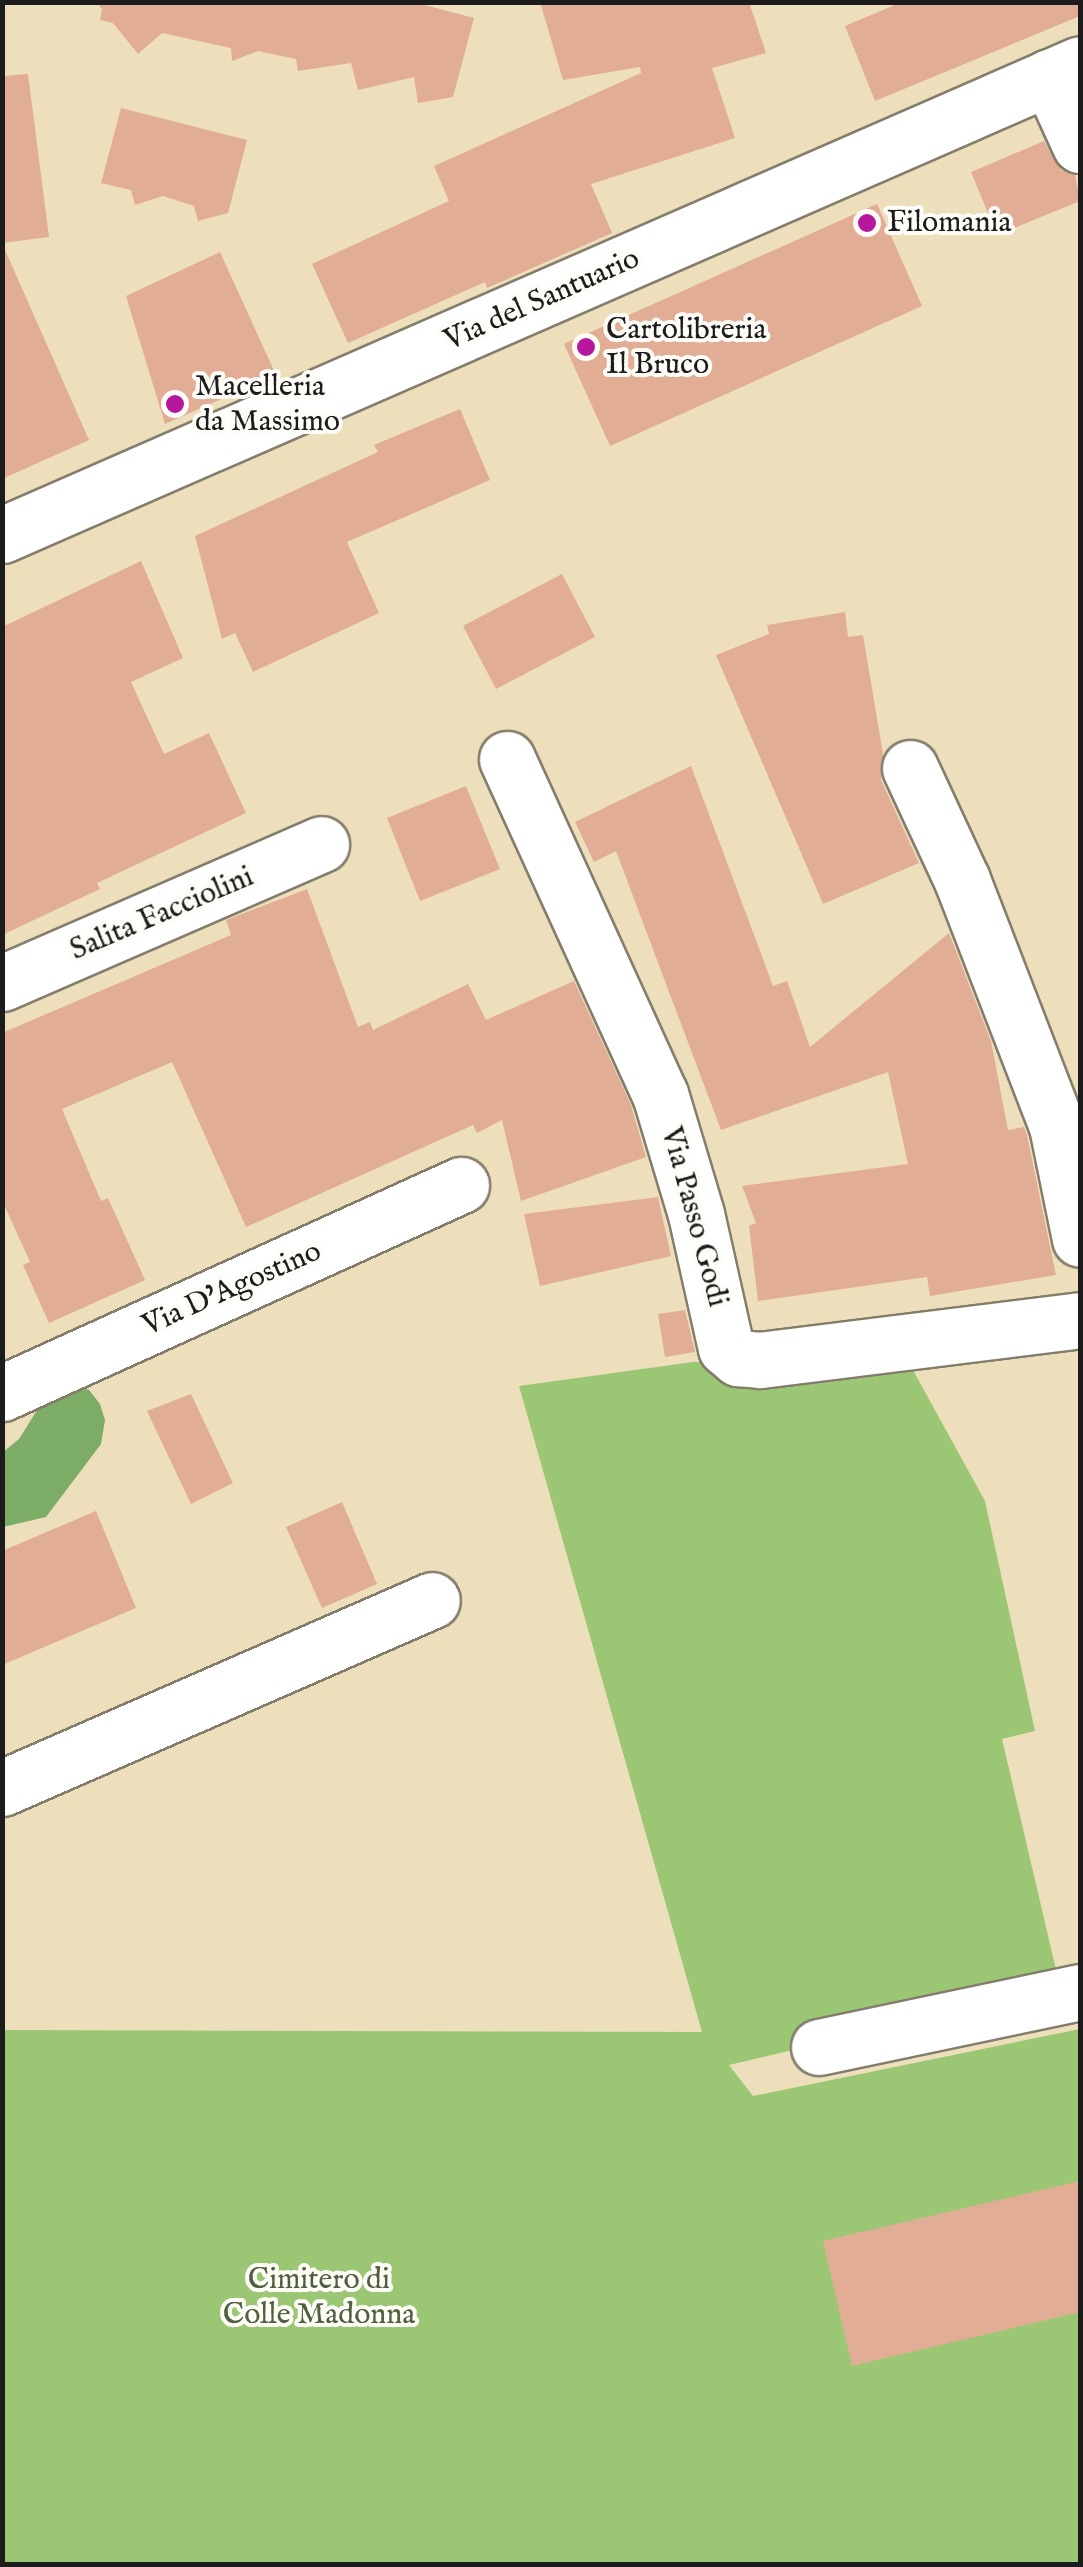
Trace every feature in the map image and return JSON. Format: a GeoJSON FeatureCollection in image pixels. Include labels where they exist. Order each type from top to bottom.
{"type":"FeatureCollection","features":[{"type":"Feature","properties":{"kind":"street"},"geometry":{"type":"LineString","coordinates":[[1064,70],[1080,146]]}},
{"type":"Feature","properties":{"kind":"street","name":"Via del Santuario"},"geometry":{"type":"LineString","coordinates":[[2,535],[1064,70]]}},
{"type":"Feature","properties":{"kind":"street","name":"Via Passo Godi"},"geometry":{"type":"LineString","coordinates":[[507,759],[660,1094],[696,1214],[726,1348],[738,1358],[760,1360],[1080,1320]]}},
{"type":"Feature","properties":{"kind":"street"},"geometry":{"type":"LineString","coordinates":[[910,768],[962,880],[1058,1126],[1080,1239]]}},
{"type":"Feature","properties":{"kind":"street","name":"Salita Facciolini"},"geometry":{"type":"LineString","coordinates":[[2,983],[322,844]]}},
{"type":"Feature","properties":{"kind":"street","name":"Via D'Agostino"},"geometry":{"type":"LineString","coordinates":[[2,1393],[460,1185]]}},
{"type":"Feature","properties":{"kind":"street"},"geometry":{"type":"LineString","coordinates":[[2,1788],[432,1600]]}},
{"type":"Feature","properties":{"kind":"street"},"geometry":{"type":"LineString","coordinates":[[819,2046],[1080,1992]]}},
{"type":"Feature","properties":{"kind":"green space","name":"Cimitero di Colle Madonna"},"geometry":{"type":"Polygon","coordinates":[[[908,1361],[985,1501],[1035,1731],[1002,1739],[1060,1987],[729,2065],[753,2096],[1080,2029],[1080,2564],[3,2564],[3,2030],[702,2032],[519,1386],[693,1362],[908,1361]]]}},
{"type":"Feature","properties":{"kind":"green space"},"geometry":{"type":"Polygon","coordinates":[[[71,1384],[89,1390],[100,1404],[105,1420],[101,1444],[46,1517],[3,1527],[2,1453],[19,1439],[46,1396],[71,1384]]]}},
{"type":"Feature","properties":{"kind":"building"},"geometry":{"type":"Polygon","coordinates":[[[96,2],[413,2],[474,18],[453,97],[418,103],[414,77],[358,90],[351,63],[298,71],[296,59],[258,51],[232,61],[231,48],[162,33],[138,54],[113,23],[100,20],[102,9],[96,2]]]}},
{"type":"Feature","properties":{"kind":"building"},"geometry":{"type":"Polygon","coordinates":[[[540,2],[749,2],[766,53],[712,68],[735,138],[591,184],[612,233],[487,288],[485,282],[348,343],[312,264],[449,201],[434,166],[641,73],[640,67],[563,80],[540,2]]]}},
{"type":"Feature","properties":{"kind":"building"},"geometry":{"type":"Polygon","coordinates":[[[902,2],[1080,2],[1080,16],[875,101],[845,26],[902,2]]]}},
{"type":"Feature","properties":{"kind":"building"},"geometry":{"type":"Polygon","coordinates":[[[28,74],[49,237],[2,243],[2,76],[28,74]]]}},
{"type":"Feature","properties":{"kind":"building"},"geometry":{"type":"Polygon","coordinates":[[[121,108],[247,140],[228,213],[198,221],[194,206],[163,196],[135,205],[131,190],[101,183],[121,108]]]}},
{"type":"Feature","properties":{"kind":"building"},"geometry":{"type":"Polygon","coordinates":[[[1044,141],[1061,170],[1075,175],[1080,201],[997,235],[971,172],[1044,141]]]}},
{"type":"Feature","properties":{"kind":"building"},"geometry":{"type":"Polygon","coordinates":[[[877,204],[922,306],[610,446],[564,344],[877,204]]]}},
{"type":"Feature","properties":{"kind":"building"},"geometry":{"type":"Polygon","coordinates":[[[2,243],[89,440],[2,479],[2,243]]]}},
{"type":"Feature","properties":{"kind":"building"},"geometry":{"type":"Polygon","coordinates":[[[220,252],[276,375],[165,424],[126,296],[220,252]]]}},
{"type":"Feature","properties":{"kind":"building"},"geometry":{"type":"Polygon","coordinates":[[[460,409],[490,480],[347,542],[379,613],[253,672],[235,633],[222,639],[195,536],[378,452],[374,445],[460,409]]]}},
{"type":"Feature","properties":{"kind":"building"},"geometry":{"type":"Polygon","coordinates":[[[141,561],[183,658],[131,682],[164,754],[209,733],[246,813],[97,883],[100,889],[2,935],[2,627],[141,561]]]}},
{"type":"Feature","properties":{"kind":"building"},"geometry":{"type":"Polygon","coordinates":[[[562,574],[595,637],[496,689],[463,626],[562,574]]]}},
{"type":"Feature","properties":{"kind":"building"},"geometry":{"type":"Polygon","coordinates":[[[845,612],[848,637],[863,635],[883,754],[881,780],[919,863],[823,904],[716,655],[769,634],[767,625],[845,612]]]}},
{"type":"Feature","properties":{"kind":"building"},"geometry":{"type":"Polygon","coordinates":[[[691,766],[773,986],[787,981],[810,1047],[949,933],[991,1041],[1008,1130],[1024,1127],[1027,1135],[1056,1275],[930,1296],[927,1277],[758,1301],[749,1226],[756,1223],[742,1186],[908,1164],[888,1072],[721,1130],[616,851],[594,862],[575,822],[691,766]]]}},
{"type":"Feature","properties":{"kind":"building"},"geometry":{"type":"Polygon","coordinates":[[[466,786],[500,869],[420,901],[387,818],[466,786]]]}},
{"type":"Feature","properties":{"kind":"building"},"geometry":{"type":"Polygon","coordinates":[[[307,889],[358,1027],[370,1022],[373,1030],[468,984],[486,1020],[574,981],[631,1105],[646,1157],[521,1201],[502,1120],[477,1133],[473,1125],[246,1227],[172,1062],[62,1109],[101,1201],[108,1198],[145,1280],[49,1323],[23,1265],[30,1262],[2,1200],[2,1033],[231,935],[226,920],[307,889]]]}},
{"type":"Feature","properties":{"kind":"building"},"geometry":{"type":"Polygon","coordinates":[[[658,1197],[671,1256],[540,1286],[524,1214],[658,1197]]]}},
{"type":"Feature","properties":{"kind":"building"},"geometry":{"type":"Polygon","coordinates":[[[685,1310],[695,1352],[665,1357],[658,1314],[685,1310]]]}},
{"type":"Feature","properties":{"kind":"building"},"geometry":{"type":"Polygon","coordinates":[[[191,1394],[233,1483],[191,1504],[147,1411],[191,1394]]]}},
{"type":"Feature","properties":{"kind":"building"},"geometry":{"type":"Polygon","coordinates":[[[342,1502],[377,1584],[322,1608],[286,1527],[342,1502]]]}},
{"type":"Feature","properties":{"kind":"building"},"geometry":{"type":"Polygon","coordinates":[[[96,1511],[136,1608],[2,1665],[2,1551],[96,1511]]]}},
{"type":"Feature","properties":{"kind":"building"},"geometry":{"type":"Polygon","coordinates":[[[1080,2181],[1080,2312],[852,2366],[823,2241],[1080,2181]]]}},
{"type":"Feature","properties":{"kind":"place","name":"Filomania"},"geometry":{"type":"Point","coordinates":[867,223]}},
{"type":"Feature","properties":{"kind":"place","name":"Cartolibreria Il Bruco"},"geometry":{"type":"Point","coordinates":[586,347]}},
{"type":"Feature","properties":{"kind":"place","name":"Macelleria da Massimo"},"geometry":{"type":"Point","coordinates":[175,404]}}]}
